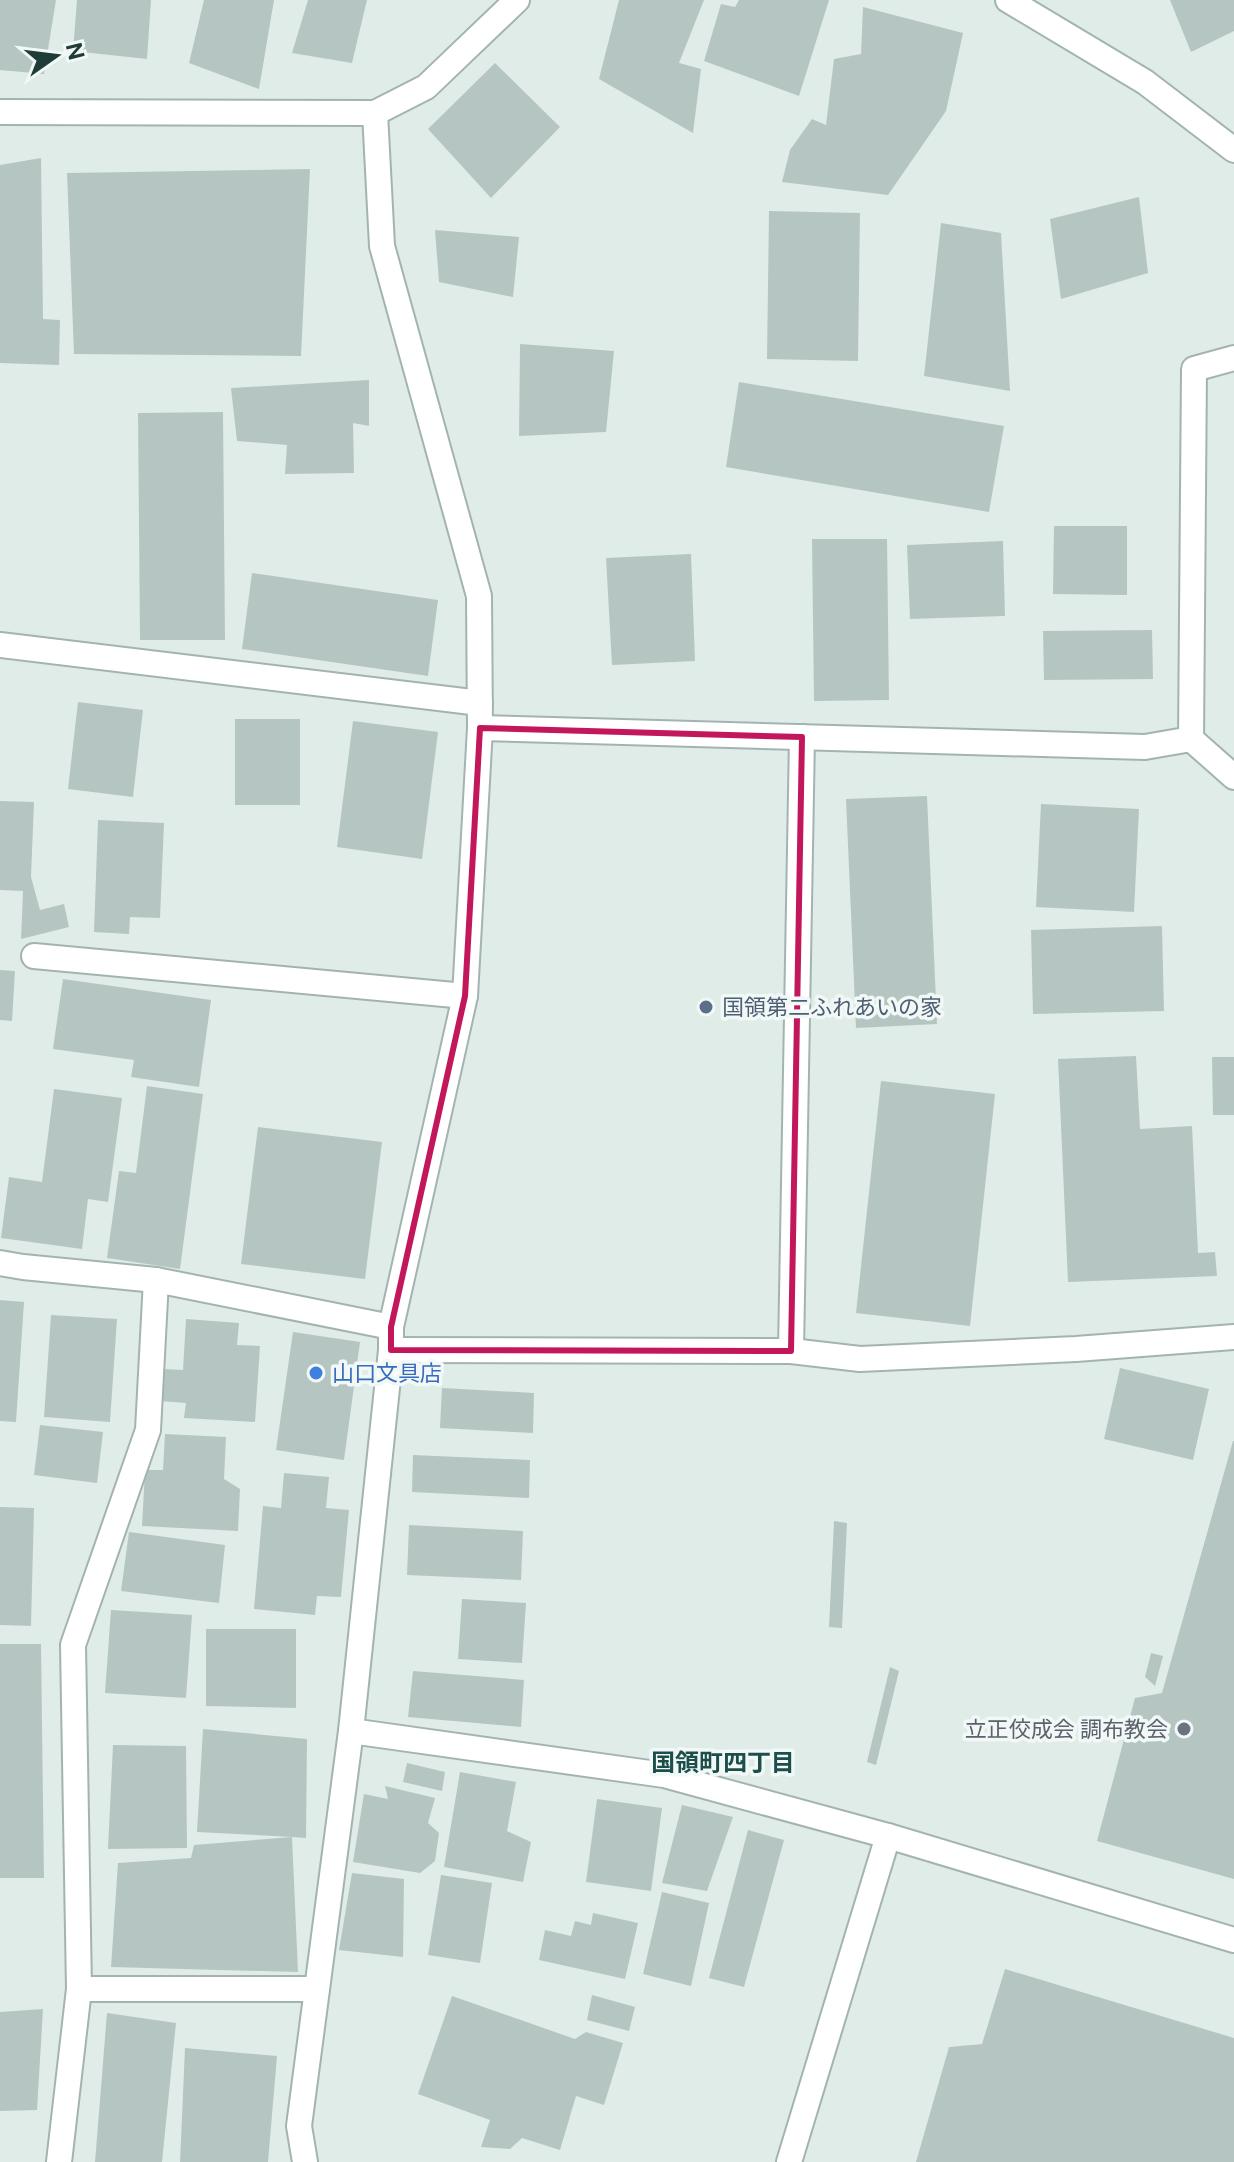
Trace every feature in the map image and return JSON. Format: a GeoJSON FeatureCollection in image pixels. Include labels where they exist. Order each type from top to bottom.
{"type":"FeatureCollection","features":[{"type":"Feature","properties":{"kind":"street"},"geometry":{"type":"LineString","coordinates":[[0,112],[375,113],[426,87],[517,0]]}},
{"type":"Feature","properties":{"kind":"street"},"geometry":{"type":"LineString","coordinates":[[1008,0],[1145,82],[1234,150]]}},
{"type":"Feature","properties":{"kind":"street"},"geometry":{"type":"LineString","coordinates":[[305,2162],[299,2126],[351,1731],[391,1339],[465,996],[480,715],[479,596],[382,246],[375,113]]}},
{"type":"Feature","properties":{"kind":"street"},"geometry":{"type":"LineString","coordinates":[[1234,358],[1194,369],[1191,739],[1234,777]]}},
{"type":"Feature","properties":{"kind":"street"},"geometry":{"type":"LineString","coordinates":[[0,645],[480,715],[802,737],[1145,747],[1191,739]]}},
{"type":"Feature","properties":{"kind":"street"},"geometry":{"type":"LineString","coordinates":[[791,1351],[802,737]]}},
{"type":"Feature","properties":{"kind":"street"},"geometry":{"type":"LineString","coordinates":[[34,956],[465,996]]}},
{"type":"Feature","properties":{"kind":"street"},"geometry":{"type":"LineString","coordinates":[[0,1263],[156,1280],[391,1339],[791,1351],[860,1359],[1076,1349],[1234,1337]]}},
{"type":"Feature","properties":{"kind":"street"},"geometry":{"type":"LineString","coordinates":[[59,2162],[79,1989],[73,1645],[148,1430],[156,1280]]}},
{"type":"Feature","properties":{"kind":"street"},"geometry":{"type":"LineString","coordinates":[[351,1731],[664,1775],[888,1836],[1234,1940]]}},
{"type":"Feature","properties":{"kind":"street"},"geometry":{"type":"LineString","coordinates":[[789,2162],[888,1836]]}},
{"type":"Feature","properties":{"kind":"street"},"geometry":{"type":"LineString","coordinates":[[79,1989],[317,1989]]}},
{"type":"Feature","properties":{"kind":"highlighted area"},"geometry":{"type":"Polygon","coordinates":[[[480,728],[802,737],[791,1351],[391,1350],[391,1327],[465,996],[480,728]]]}},
{"type":"Feature","properties":{"kind":"building"},"geometry":{"type":"Polygon","coordinates":[[[0,0],[56,0],[44,74],[0,70],[0,0]]]}},
{"type":"Feature","properties":{"kind":"building"},"geometry":{"type":"Polygon","coordinates":[[[77,0],[151,0],[147,59],[73,51],[77,0]]]}},
{"type":"Feature","properties":{"kind":"building"},"geometry":{"type":"Polygon","coordinates":[[[204,0],[274,0],[259,89],[189,63],[204,0]]]}},
{"type":"Feature","properties":{"kind":"building"},"geometry":{"type":"Polygon","coordinates":[[[308,0],[367,0],[352,63],[292,53],[308,0]]]}},
{"type":"Feature","properties":{"kind":"building"},"geometry":{"type":"Polygon","coordinates":[[[619,0],[704,0],[679,63],[701,69],[693,133],[599,79],[619,0]]]}},
{"type":"Feature","properties":{"kind":"building"},"geometry":{"type":"Polygon","coordinates":[[[739,0],[829,0],[799,96],[704,61],[721,4],[735,7],[739,0]]]}},
{"type":"Feature","properties":{"kind":"building"},"geometry":{"type":"Polygon","coordinates":[[[1170,0],[1234,0],[1234,31],[1191,52],[1170,0]]]}},
{"type":"Feature","properties":{"kind":"building"},"geometry":{"type":"Polygon","coordinates":[[[863,7],[963,33],[946,111],[888,195],[782,182],[790,150],[812,119],[826,125],[834,59],[861,54],[863,7]]]}},
{"type":"Feature","properties":{"kind":"building"},"geometry":{"type":"Polygon","coordinates":[[[495,63],[560,127],[491,198],[428,129],[495,63]]]}},
{"type":"Feature","properties":{"kind":"building"},"geometry":{"type":"Polygon","coordinates":[[[41,158],[43,319],[60,320],[59,365],[0,363],[0,165],[41,158]]]}},
{"type":"Feature","properties":{"kind":"building"},"geometry":{"type":"Polygon","coordinates":[[[310,169],[301,356],[74,354],[67,173],[310,169]]]}},
{"type":"Feature","properties":{"kind":"building"},"geometry":{"type":"Polygon","coordinates":[[[1139,197],[1148,273],[1061,299],[1050,219],[1139,197]]]}},
{"type":"Feature","properties":{"kind":"building"},"geometry":{"type":"Polygon","coordinates":[[[769,211],[860,213],[858,361],[767,359],[769,211]]]}},
{"type":"Feature","properties":{"kind":"building"},"geometry":{"type":"Polygon","coordinates":[[[941,223],[1001,233],[1010,391],[924,376],[941,223]]]}},
{"type":"Feature","properties":{"kind":"building"},"geometry":{"type":"Polygon","coordinates":[[[435,230],[519,237],[513,297],[439,282],[435,230]]]}},
{"type":"Feature","properties":{"kind":"building"},"geometry":{"type":"Polygon","coordinates":[[[520,344],[614,351],[606,432],[519,436],[520,344]]]}},
{"type":"Feature","properties":{"kind":"building"},"geometry":{"type":"Polygon","coordinates":[[[369,380],[369,426],[353,423],[354,473],[285,474],[287,445],[237,441],[231,388],[369,380]]]}},
{"type":"Feature","properties":{"kind":"building"},"geometry":{"type":"Polygon","coordinates":[[[739,382],[1004,426],[989,512],[726,467],[739,382]]]}},
{"type":"Feature","properties":{"kind":"building"},"geometry":{"type":"Polygon","coordinates":[[[223,412],[225,640],[140,640],[138,413],[223,412]]]}},
{"type":"Feature","properties":{"kind":"building"},"geometry":{"type":"Polygon","coordinates":[[[1054,526],[1127,526],[1127,595],[1053,594],[1054,526]]]}},
{"type":"Feature","properties":{"kind":"building"},"geometry":{"type":"Polygon","coordinates":[[[812,539],[887,539],[889,700],[814,701],[812,539]]]}},
{"type":"Feature","properties":{"kind":"building"},"geometry":{"type":"Polygon","coordinates":[[[1003,541],[1005,616],[910,619],[907,545],[1003,541]]]}},
{"type":"Feature","properties":{"kind":"building"},"geometry":{"type":"Polygon","coordinates":[[[691,554],[695,661],[612,665],[606,558],[691,554]]]}},
{"type":"Feature","properties":{"kind":"building"},"geometry":{"type":"Polygon","coordinates":[[[252,573],[438,600],[428,676],[242,649],[252,573]]]}},
{"type":"Feature","properties":{"kind":"building"},"geometry":{"type":"Polygon","coordinates":[[[1152,630],[1153,679],[1044,680],[1043,631],[1152,630]]]}},
{"type":"Feature","properties":{"kind":"building"},"geometry":{"type":"Polygon","coordinates":[[[78,702],[143,710],[133,797],[68,789],[78,702]]]}},
{"type":"Feature","properties":{"kind":"building"},"geometry":{"type":"Polygon","coordinates":[[[235,719],[300,719],[300,805],[235,805],[235,719]]]}},
{"type":"Feature","properties":{"kind":"building"},"geometry":{"type":"Polygon","coordinates":[[[353,721],[438,732],[422,859],[337,847],[353,721]]]}},
{"type":"Feature","properties":{"kind":"building"},"geometry":{"type":"Polygon","coordinates":[[[927,796],[937,1024],[856,1028],[846,799],[927,796]]]}},
{"type":"Feature","properties":{"kind":"building"},"geometry":{"type":"Polygon","coordinates":[[[0,801],[34,802],[31,877],[40,910],[64,904],[69,927],[21,939],[23,891],[0,890],[0,801]]]}},
{"type":"Feature","properties":{"kind":"building"},"geometry":{"type":"Polygon","coordinates":[[[1041,804],[1139,809],[1134,912],[1036,907],[1041,804]]]}},
{"type":"Feature","properties":{"kind":"building"},"geometry":{"type":"Polygon","coordinates":[[[98,820],[164,823],[160,918],[130,917],[129,934],[94,932],[98,820]]]}},
{"type":"Feature","properties":{"kind":"building"},"geometry":{"type":"Polygon","coordinates":[[[1162,926],[1164,1011],[1033,1014],[1031,930],[1162,926]]]}},
{"type":"Feature","properties":{"kind":"building"},"geometry":{"type":"Polygon","coordinates":[[[0,970],[15,971],[12,1021],[0,1020],[0,970]]]}},
{"type":"Feature","properties":{"kind":"building"},"geometry":{"type":"Polygon","coordinates":[[[63,979],[211,1000],[199,1087],[131,1077],[134,1060],[53,1049],[63,979]]]}},
{"type":"Feature","properties":{"kind":"building"},"geometry":{"type":"Polygon","coordinates":[[[1136,1056],[1140,1129],[1192,1126],[1198,1253],[1215,1252],[1217,1276],[1068,1282],[1058,1059],[1136,1056]]]}},
{"type":"Feature","properties":{"kind":"building"},"geometry":{"type":"Polygon","coordinates":[[[1212,1057],[1234,1057],[1234,1115],[1213,1115],[1212,1057]]]}},
{"type":"Feature","properties":{"kind":"building"},"geometry":{"type":"Polygon","coordinates":[[[881,1081],[995,1094],[970,1326],[856,1313],[881,1081]]]}},
{"type":"Feature","properties":{"kind":"building"},"geometry":{"type":"Polygon","coordinates":[[[147,1086],[203,1094],[180,1269],[107,1258],[119,1171],[136,1173],[147,1086]]]}},
{"type":"Feature","properties":{"kind":"building"},"geometry":{"type":"Polygon","coordinates":[[[54,1089],[122,1098],[108,1202],[88,1199],[82,1249],[1,1238],[9,1177],[42,1182],[54,1089]]]}},
{"type":"Feature","properties":{"kind":"building"},"geometry":{"type":"Polygon","coordinates":[[[258,1127],[382,1142],[365,1279],[241,1264],[258,1127]]]}},
{"type":"Feature","properties":{"kind":"building"},"geometry":{"type":"Polygon","coordinates":[[[0,1300],[24,1302],[16,1422],[0,1421],[0,1300]]]}},
{"type":"Feature","properties":{"kind":"building"},"geometry":{"type":"Polygon","coordinates":[[[51,1315],[117,1319],[110,1422],[44,1417],[51,1315]]]}},
{"type":"Feature","properties":{"kind":"building"},"geometry":{"type":"Polygon","coordinates":[[[186,1319],[239,1323],[237,1345],[260,1346],[255,1422],[184,1418],[186,1403],[160,1401],[163,1369],[183,1370],[186,1319]]]}},
{"type":"Feature","properties":{"kind":"building"},"geometry":{"type":"Polygon","coordinates":[[[293,1332],[360,1342],[344,1460],[276,1450],[293,1332]]]}},
{"type":"Feature","properties":{"kind":"building"},"geometry":{"type":"Polygon","coordinates":[[[1120,1368],[1209,1389],[1193,1460],[1104,1439],[1120,1368]]]}},
{"type":"Feature","properties":{"kind":"building"},"geometry":{"type":"Polygon","coordinates":[[[442,1388],[534,1393],[533,1433],[440,1428],[442,1388]]]}},
{"type":"Feature","properties":{"kind":"building"},"geometry":{"type":"Polygon","coordinates":[[[40,1425],[103,1432],[97,1483],[34,1475],[40,1425]]]}},
{"type":"Feature","properties":{"kind":"building"},"geometry":{"type":"Polygon","coordinates":[[[165,1434],[226,1437],[224,1479],[240,1489],[238,1531],[142,1526],[145,1470],[163,1470],[165,1434]]]}},
{"type":"Feature","properties":{"kind":"building"},"geometry":{"type":"Polygon","coordinates":[[[1233,1441],[1234,1879],[1097,1841],[1135,1698],[1162,1693],[1233,1441]]]}},
{"type":"Feature","properties":{"kind":"building"},"geometry":{"type":"Polygon","coordinates":[[[413,1455],[530,1460],[529,1498],[412,1492],[413,1455]]]}},
{"type":"Feature","properties":{"kind":"building"},"geometry":{"type":"Polygon","coordinates":[[[284,1473],[329,1477],[326,1508],[349,1510],[341,1597],[317,1596],[315,1615],[254,1609],[263,1506],[281,1508],[284,1473]]]}},
{"type":"Feature","properties":{"kind":"building"},"geometry":{"type":"Polygon","coordinates":[[[0,1507],[34,1508],[31,1626],[0,1625],[0,1507]]]}},
{"type":"Feature","properties":{"kind":"building"},"geometry":{"type":"Polygon","coordinates":[[[834,1521],[847,1523],[842,1628],[829,1627],[834,1521]]]}},
{"type":"Feature","properties":{"kind":"building"},"geometry":{"type":"Polygon","coordinates":[[[409,1525],[523,1531],[521,1580],[407,1575],[409,1525]]]}},
{"type":"Feature","properties":{"kind":"building"},"geometry":{"type":"Polygon","coordinates":[[[129,1532],[225,1545],[219,1603],[121,1591],[129,1532]]]}},
{"type":"Feature","properties":{"kind":"building"},"geometry":{"type":"Polygon","coordinates":[[[462,1599],[526,1603],[522,1663],[458,1659],[462,1599]]]}},
{"type":"Feature","properties":{"kind":"building"},"geometry":{"type":"Polygon","coordinates":[[[111,1610],[192,1615],[186,1698],[105,1693],[111,1610]]]}},
{"type":"Feature","properties":{"kind":"building"},"geometry":{"type":"Polygon","coordinates":[[[206,1629],[296,1629],[296,1708],[206,1706],[206,1629]]]}},
{"type":"Feature","properties":{"kind":"building"},"geometry":{"type":"Polygon","coordinates":[[[0,1644],[41,1644],[44,1878],[0,1878],[0,1644]]]}},
{"type":"Feature","properties":{"kind":"building"},"geometry":{"type":"Polygon","coordinates":[[[1151,1653],[1163,1656],[1155,1686],[1145,1677],[1151,1653]]]}},
{"type":"Feature","properties":{"kind":"building"},"geometry":{"type":"Polygon","coordinates":[[[890,1667],[899,1671],[876,1765],[867,1762],[890,1667]]]}},
{"type":"Feature","properties":{"kind":"building"},"geometry":{"type":"Polygon","coordinates":[[[413,1671],[524,1680],[521,1727],[408,1717],[413,1671]]]}},
{"type":"Feature","properties":{"kind":"building"},"geometry":{"type":"Polygon","coordinates":[[[203,1729],[307,1739],[306,1838],[197,1832],[203,1729]]]}},
{"type":"Feature","properties":{"kind":"building"},"geometry":{"type":"Polygon","coordinates":[[[113,1745],[186,1746],[187,1848],[108,1849],[113,1745]]]}},
{"type":"Feature","properties":{"kind":"building"},"geometry":{"type":"Polygon","coordinates":[[[407,1763],[445,1772],[442,1791],[403,1782],[407,1763]]]}},
{"type":"Feature","properties":{"kind":"building"},"geometry":{"type":"Polygon","coordinates":[[[460,1772],[516,1782],[507,1831],[531,1842],[523,1882],[444,1867],[460,1772]]]}},
{"type":"Feature","properties":{"kind":"building"},"geometry":{"type":"Polygon","coordinates":[[[385,1786],[435,1798],[428,1823],[439,1833],[435,1861],[420,1873],[353,1862],[364,1794],[388,1799],[385,1786]]]}},
{"type":"Feature","properties":{"kind":"building"},"geometry":{"type":"Polygon","coordinates":[[[597,1799],[662,1808],[651,1891],[586,1882],[597,1799]]]}},
{"type":"Feature","properties":{"kind":"building"},"geometry":{"type":"Polygon","coordinates":[[[682,1805],[733,1817],[707,1891],[662,1883],[682,1805]]]}},
{"type":"Feature","properties":{"kind":"building"},"geometry":{"type":"Polygon","coordinates":[[[748,1830],[784,1840],[744,1987],[709,1978],[748,1830]]]}},
{"type":"Feature","properties":{"kind":"building"},"geometry":{"type":"Polygon","coordinates":[[[292,1837],[298,1972],[111,1967],[118,1863],[191,1858],[194,1845],[292,1837]]]}},
{"type":"Feature","properties":{"kind":"building"},"geometry":{"type":"Polygon","coordinates":[[[352,1873],[404,1879],[403,1957],[339,1950],[352,1873]]]}},
{"type":"Feature","properties":{"kind":"building"},"geometry":{"type":"Polygon","coordinates":[[[441,1875],[492,1883],[480,1963],[428,1955],[441,1875]]]}},
{"type":"Feature","properties":{"kind":"building"},"geometry":{"type":"Polygon","coordinates":[[[662,1892],[709,1903],[691,1986],[643,1974],[662,1892]]]}},
{"type":"Feature","properties":{"kind":"building"},"geometry":{"type":"Polygon","coordinates":[[[593,1913],[638,1923],[625,1979],[539,1960],[545,1930],[571,1936],[575,1921],[591,1925],[593,1913]]]}},
{"type":"Feature","properties":{"kind":"building"},"geometry":{"type":"Polygon","coordinates":[[[1005,1969],[1234,2038],[1234,2162],[916,2162],[949,2047],[982,2044],[1005,1969]]]}},
{"type":"Feature","properties":{"kind":"building"},"geometry":{"type":"Polygon","coordinates":[[[592,1995],[635,2007],[629,2031],[587,2020],[592,1995]]]}},
{"type":"Feature","properties":{"kind":"building"},"geometry":{"type":"Polygon","coordinates":[[[452,1996],[575,2039],[586,2032],[623,2043],[604,2105],[576,2096],[560,2150],[522,2138],[510,2149],[481,2147],[490,2120],[418,2094],[452,1996]]]}},
{"type":"Feature","properties":{"kind":"building"},"geometry":{"type":"Polygon","coordinates":[[[43,2009],[37,2110],[0,2111],[0,2012],[43,2009]]]}},
{"type":"Feature","properties":{"kind":"building"},"geometry":{"type":"Polygon","coordinates":[[[107,2013],[176,2023],[162,2162],[95,2162],[107,2013]]]}},
{"type":"Feature","properties":{"kind":"building"},"geometry":{"type":"Polygon","coordinates":[[[185,2048],[277,2056],[268,2162],[180,2162],[185,2048]]]}},
{"type":"Feature","properties":{"kind":"place","name":"国領第二ふれあいの家"},"geometry":{"type":"Point","coordinates":[706,1007]}},
{"type":"Feature","properties":{"kind":"place","name":"山口文具店"},"geometry":{"type":"Point","coordinates":[316,1373]}},
{"type":"Feature","properties":{"kind":"place","name":"立正佼成会 調布教会"},"geometry":{"type":"Point","coordinates":[1184,1729]}},
{"type":"Feature","properties":{"kind":"district","name":"国領町四丁目"},"geometry":{"type":"Point","coordinates":[723,1763]}}]}
